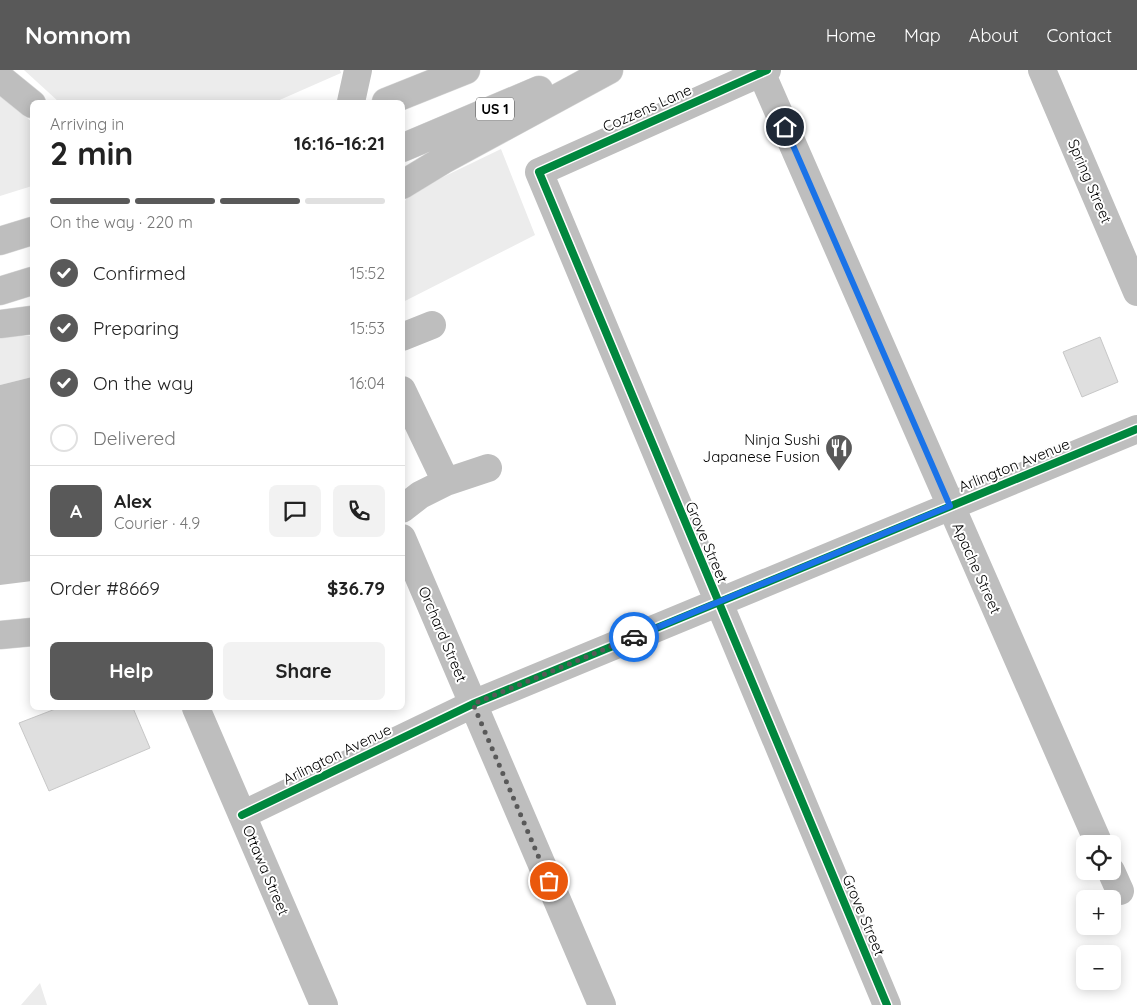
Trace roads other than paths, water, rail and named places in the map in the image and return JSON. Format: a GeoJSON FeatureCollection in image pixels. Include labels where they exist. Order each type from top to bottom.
{"type":"FeatureCollection","features":[{"type":"Feature","properties":{"kind":"main road"},"geometry":{"type":"LineString","coordinates":[[351,100],[358,70]]}},
{"type":"Feature","properties":{"kind":"main road","name":"US 1"},"geometry":{"type":"LineString","coordinates":[[405,147],[587,70]]}},
{"type":"Feature","properties":{"kind":"main road"},"geometry":{"type":"LineString","coordinates":[[405,183],[442,160],[609,70]]}},
{"type":"Feature","properties":{"kind":"main road","name":"Spring Street"},"geometry":{"type":"LineString","coordinates":[[1042,70],[1137,292]]}},
{"type":"Feature","properties":{"kind":"main road"},"geometry":{"type":"LineString","coordinates":[[391,100],[458,71]]}},
{"type":"Feature","properties":{"kind":"main road","name":"Cozzens Lane"},"geometry":{"type":"LineString","coordinates":[[539,172],[764,71]]}},
{"type":"Feature","properties":{"kind":"main road","name":"Apache Street"},"geometry":{"type":"LineString","coordinates":[[764,71],[950,506],[1095,835]]}},
{"type":"Feature","properties":{"kind":"main road"},"geometry":{"type":"LineString","coordinates":[[0,78],[30,102]]}},
{"type":"Feature","properties":{"kind":"main road","name":"Grove Street"},"geometry":{"type":"LineString","coordinates":[[539,172],[887,1005]]}},
{"type":"Feature","properties":{"kind":"main road"},"geometry":{"type":"LineString","coordinates":[[0,241],[30,232]]}},
{"type":"Feature","properties":{"kind":"main road"},"geometry":{"type":"LineString","coordinates":[[0,291],[30,282]]}},
{"type":"Feature","properties":{"kind":"main road"},"geometry":{"type":"LineString","coordinates":[[0,324],[30,320]]}},
{"type":"Feature","properties":{"kind":"main road"},"geometry":{"type":"LineString","coordinates":[[405,336],[432,324]]}},
{"type":"Feature","properties":{"kind":"main road"},"geometry":{"type":"LineString","coordinates":[[405,396],[446,482]]}},
{"type":"Feature","properties":{"kind":"main road","name":"Arlington Avenue"},"geometry":{"type":"LineString","coordinates":[[242,815],[473,704],[1137,429]]}},
{"type":"Feature","properties":{"kind":"main road"},"geometry":{"type":"LineString","coordinates":[[405,507],[420,495],[446,482],[488,468]]}},
{"type":"Feature","properties":{"kind":"main road","name":"Orchard Street"},"geometry":{"type":"LineString","coordinates":[[405,545],[602,1005]]}},
{"type":"Feature","properties":{"kind":"main road"},"geometry":{"type":"LineString","coordinates":[[0,635],[30,632]]}},
{"type":"Feature","properties":{"kind":"main road","name":"Ottawa Street"},"geometry":{"type":"LineString","coordinates":[[197,710],[324,1005]]}},
{"type":"Feature","properties":{"kind":"place","name":"Ninja Sushi Japanese Fusion"},"geometry":{"type":"Point","coordinates":[839,472]}}]}
